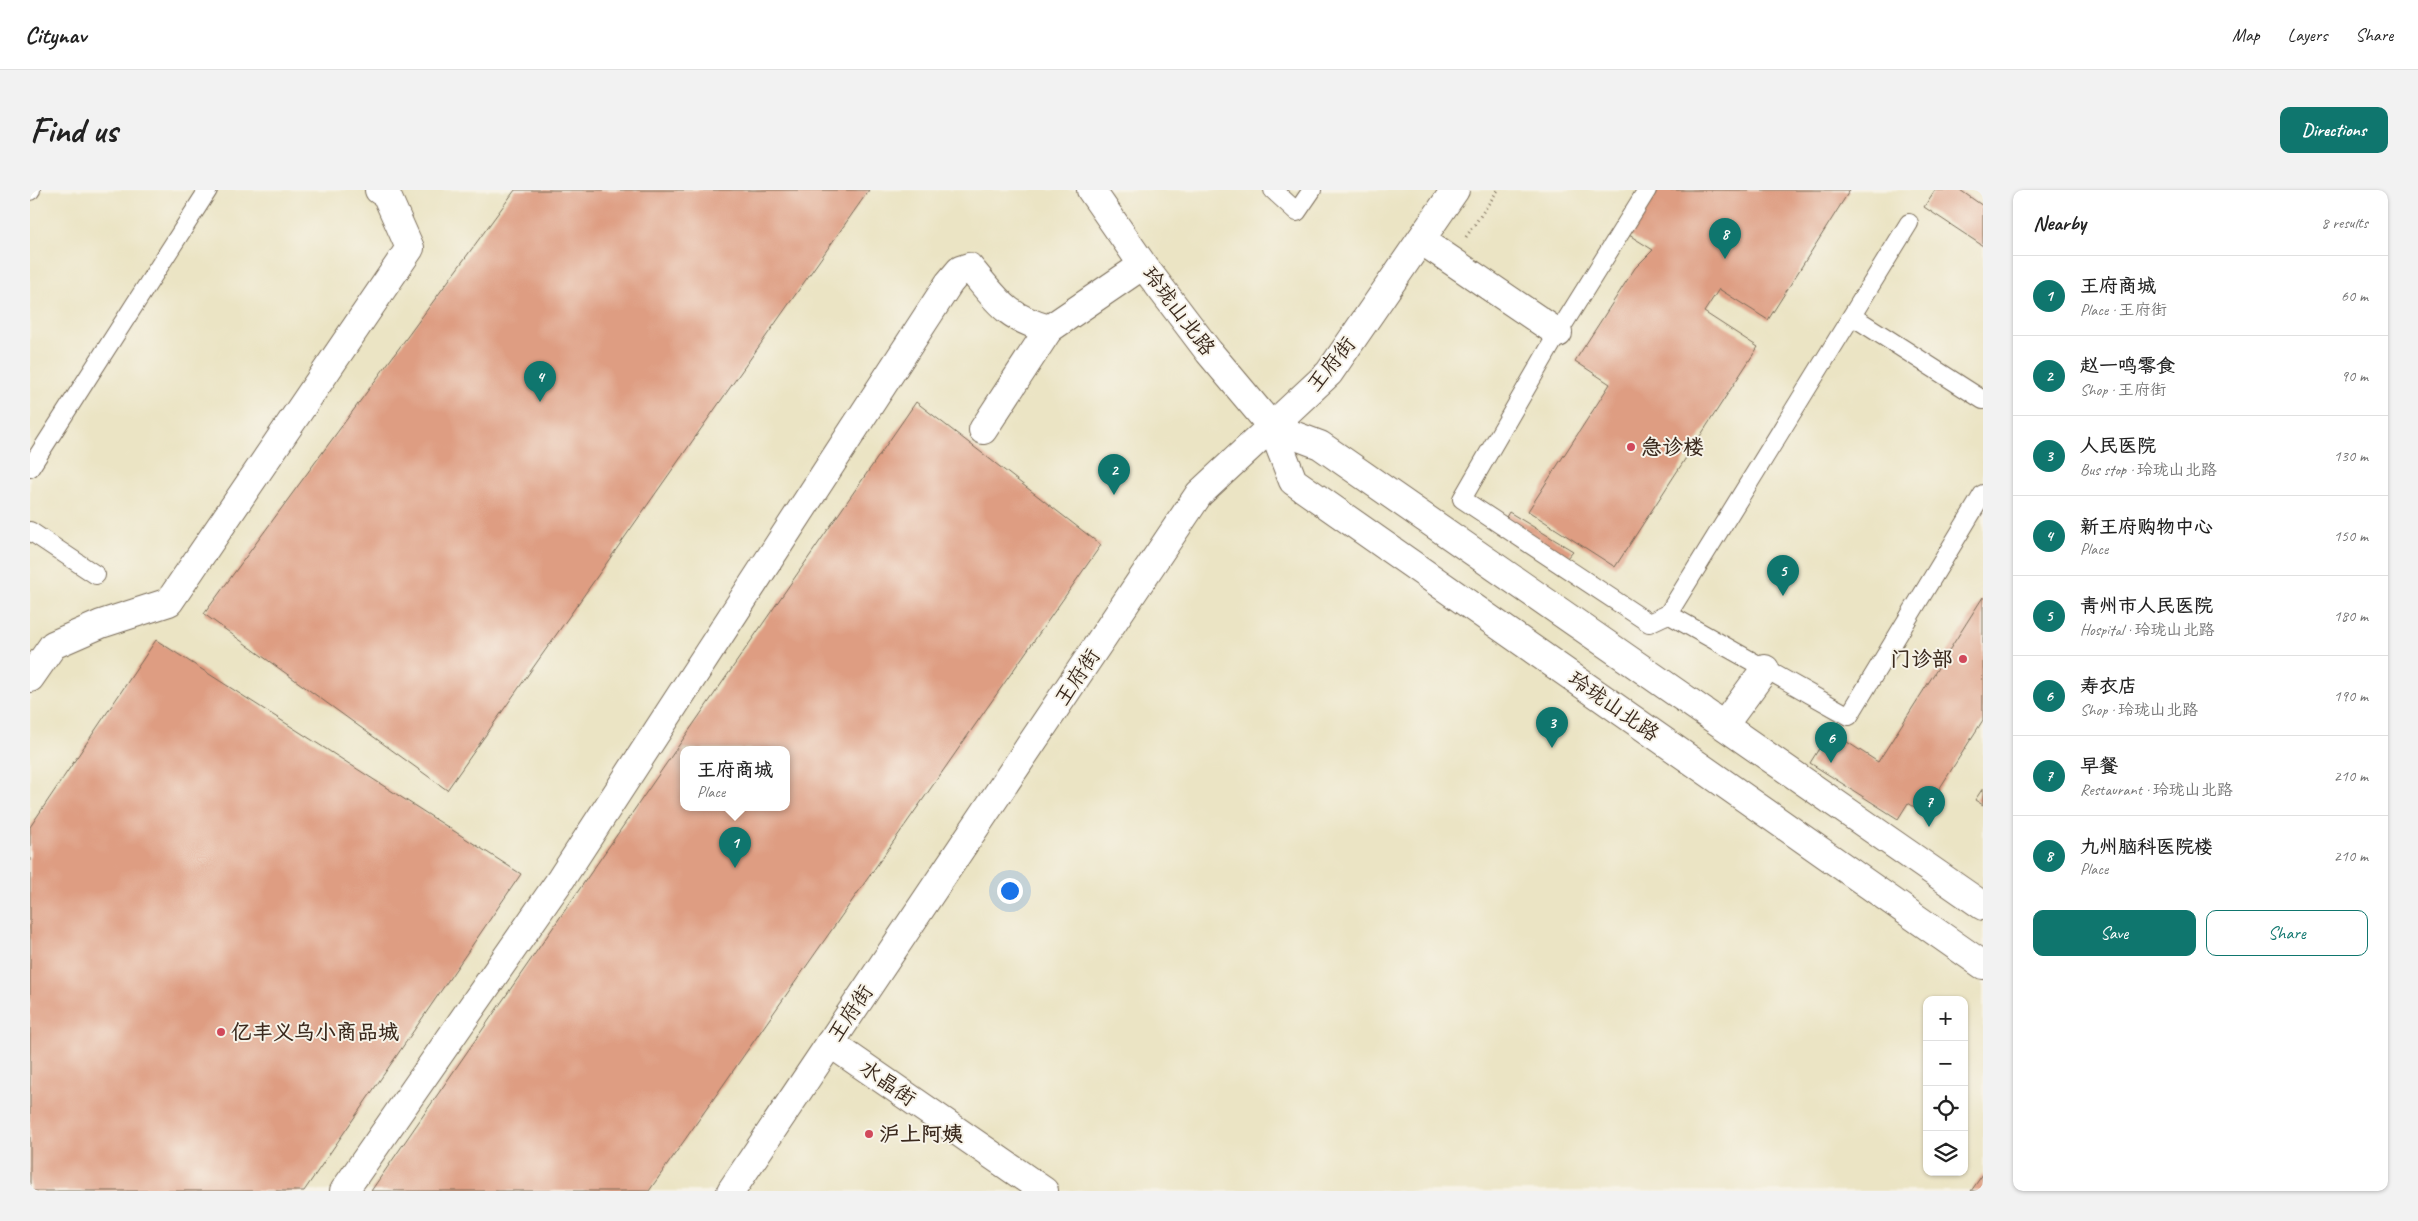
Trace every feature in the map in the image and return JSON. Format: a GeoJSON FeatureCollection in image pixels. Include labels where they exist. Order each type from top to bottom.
{"type":"FeatureCollection","features":[{"type":"Feature","properties":{"kind":"street"},"geometry":{"type":"LineString","coordinates":[[30,678],[53,645],[100,624],[169,602],[410,248],[386,194],[379,190]]}},
{"type":"Feature","properties":{"kind":"street","name":"玲珑山北路"},"geometry":{"type":"LineString","coordinates":[[1091,190],[1143,266],[1209,352],[1272,428],[1293,481],[1983,965]]}},
{"type":"Feature","properties":{"kind":"street","name":"王府街"},"geometry":{"type":"LineString","coordinates":[[731,1191],[1199,494],[1329,373],[1455,190]]}},
{"type":"Feature","properties":{"kind":"street"},"geometry":{"type":"LineString","coordinates":[[1420,240],[1558,333]]}},
{"type":"Feature","properties":{"kind":"street"},"geometry":{"type":"LineString","coordinates":[[983,430],[1049,329],[1143,266]]}},
{"type":"Feature","properties":{"kind":"street"},"geometry":{"type":"LineString","coordinates":[[344,1191],[561,879],[949,282],[960,270],[969,267],[1008,312],[1027,323],[1049,329]]}},
{"type":"Feature","properties":{"kind":"street"},"geometry":{"type":"LineString","coordinates":[[1272,428],[1320,444],[1983,906]]}},
{"type":"Feature","properties":{"kind":"street"},"geometry":{"type":"LineString","coordinates":[[1724,725],[1765,669]]}},
{"type":"Feature","properties":{"kind":"street","name":"水晶街"},"geometry":{"type":"LineString","coordinates":[[830,1043],[1044,1191]]}},
{"type":"Feature","properties":{"kind":"lane"},"geometry":{"type":"LineString","coordinates":[[30,468],[208,190]]}},
{"type":"Feature","properties":{"kind":"lane"},"geometry":{"type":"LineString","coordinates":[[1273,190],[1297,212],[1312,190]]}},
{"type":"Feature","properties":{"kind":"lane"},"geometry":{"type":"LineString","coordinates":[[1647,190],[1558,333],[1462,499],[1649,623],[1668,614],[1909,223]]}},
{"type":"Feature","properties":{"kind":"lane"},"geometry":{"type":"LineString","coordinates":[[1852,316],[1983,400]]}},
{"type":"Feature","properties":{"kind":"lane"},"geometry":{"type":"LineString","coordinates":[[1668,614],[1849,716],[1983,494]]}},
{"type":"Feature","properties":{"kind":"lane"},"geometry":{"type":"LineString","coordinates":[[30,531],[96,575]]}},
{"type":"Feature","properties":{"kind":"path"},"geometry":{"type":"LineString","coordinates":[[1451,261],[1498,190]]}},
{"type":"Feature","properties":{"kind":"building"},"geometry":{"type":"Polygon","coordinates":[[[515,190],[869,190],[447,790],[204,614],[515,190]]]}},
{"type":"Feature","properties":{"kind":"building","name":"急诊楼"},"geometry":{"type":"Polygon","coordinates":[[[1657,190],[1850,190],[1768,320],[1719,289],[1704,312],[1758,347],[1615,567],[1528,511],[1610,384],[1575,361],[1635,268],[1653,250],[1629,235],[1657,190]]]}},
{"type":"Feature","properties":{"kind":"building"},"geometry":{"type":"Polygon","coordinates":[[[1935,190],[1960,190],[1983,206],[1983,246],[1924,207],[1935,190]]]}},
{"type":"Feature","properties":{"kind":"building"},"geometry":{"type":"Polygon","coordinates":[[[916,402],[1101,545],[649,1191],[371,1191],[916,402]]]}},
{"type":"Feature","properties":{"kind":"building"},"geometry":{"type":"Polygon","coordinates":[[[1509,512],[1573,551],[1566,559],[1505,519],[1509,512]]]}},
{"type":"Feature","properties":{"kind":"building","name":"门诊部"},"geometry":{"type":"Polygon","coordinates":[[[1983,597],[1983,720],[1924,813],[1908,803],[1898,819],[1810,763],[1830,731],[1878,762],[1983,597]]]}},
{"type":"Feature","properties":{"kind":"building","name":"亿丰义乌小商品城"},"geometry":{"type":"Polygon","coordinates":[[[156,640],[521,874],[304,1191],[30,1191],[30,827],[156,640]]]}},
{"type":"Feature","properties":{"kind":"building"},"geometry":{"type":"Polygon","coordinates":[[[1983,788],[1983,805],[1975,800],[1983,788]]]}},
{"type":"Feature","properties":{"kind":"building"},"geometry":{"type":"Polygon","coordinates":[[[1983,1174],[1983,1191],[1971,1191],[1983,1174]]]}},
{"type":"Feature","properties":{"kind":"place","name":"九州脑科医院楼"},"geometry":{"type":"Point","coordinates":[1725,259]}},
{"type":"Feature","properties":{"kind":"place","name":"新王府购物中心"},"geometry":{"type":"Point","coordinates":[540,402]}},
{"type":"Feature","properties":{"kind":"place","name":"急诊楼"},"geometry":{"type":"Point","coordinates":[1631,447]}},
{"type":"Feature","properties":{"kind":"place","name":"赵一鸣零食"},"geometry":{"type":"Point","coordinates":[1114,495]}},
{"type":"Feature","properties":{"kind":"place","name":"青州市人民医院"},"geometry":{"type":"Point","coordinates":[1783,596]}},
{"type":"Feature","properties":{"kind":"place","name":"门诊部"},"geometry":{"type":"Point","coordinates":[1963,659]}},
{"type":"Feature","properties":{"kind":"place","name":"人民医院"},"geometry":{"type":"Point","coordinates":[1552,748]}},
{"type":"Feature","properties":{"kind":"place","name":"寿衣店"},"geometry":{"type":"Point","coordinates":[1831,763]}},
{"type":"Feature","properties":{"kind":"place","name":"早餐"},"geometry":{"type":"Point","coordinates":[1929,827]}},
{"type":"Feature","properties":{"kind":"place","name":"王府商城"},"geometry":{"type":"Point","coordinates":[735,868]}},
{"type":"Feature","properties":{"kind":"place","name":"亿丰义乌小商品城"},"geometry":{"type":"Point","coordinates":[221,1032]}},
{"type":"Feature","properties":{"kind":"place","name":"沪上阿姨"},"geometry":{"type":"Point","coordinates":[869,1134]}}]}
